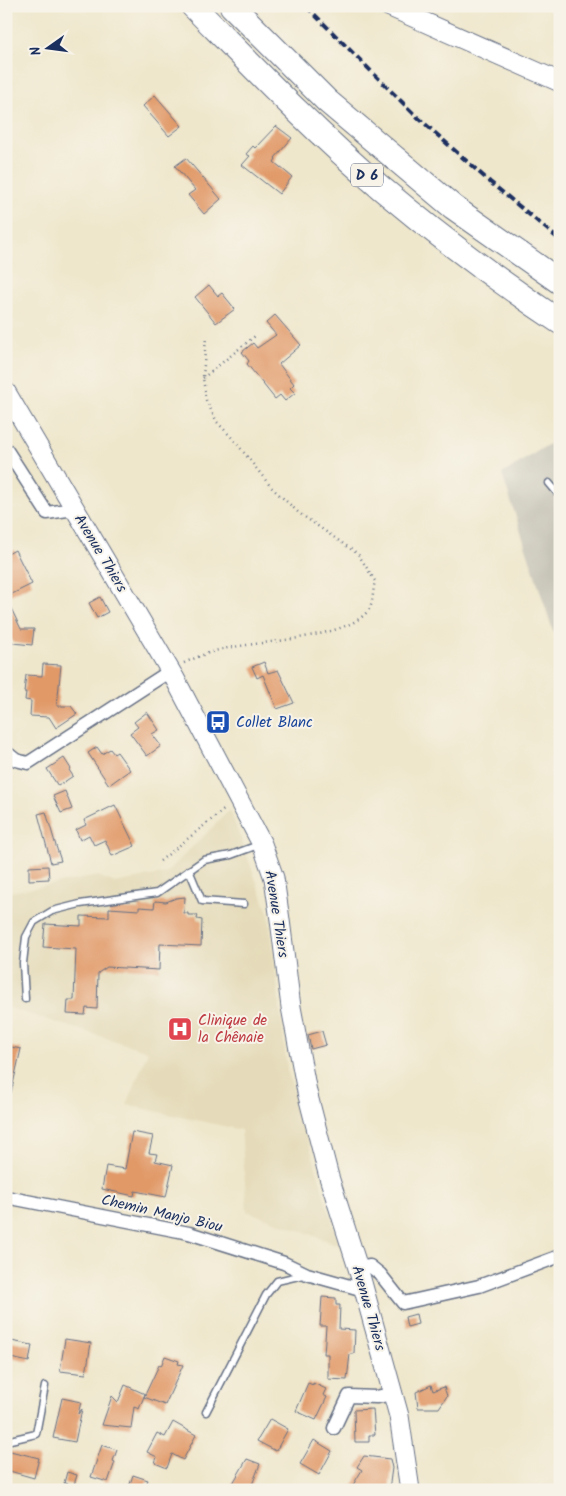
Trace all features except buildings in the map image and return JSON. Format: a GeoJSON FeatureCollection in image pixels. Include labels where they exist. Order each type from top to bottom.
{"type":"FeatureCollection","features":[{"type":"Feature","properties":{"kind":"highway","name":"D 6"},"geometry":{"type":"LineString","coordinates":[[193,6],[305,118],[380,187],[458,250],[560,322]]}},
{"type":"Feature","properties":{"kind":"highway","name":"D 6"},"geometry":{"type":"LineString","coordinates":[[232,6],[334,107],[453,207],[560,282]]}},
{"type":"Feature","properties":{"kind":"main road"},"geometry":{"type":"LineString","coordinates":[[388,6],[560,82]]}},
{"type":"Feature","properties":{"kind":"main road","name":"Avenue Thiers"},"geometry":{"type":"LineString","coordinates":[[6,392],[170,671],[262,844],[274,878],[291,1007],[307,1092],[328,1177],[358,1268],[399,1416],[410,1490]]}},
{"type":"Feature","properties":{"kind":"street"},"geometry":{"type":"LineString","coordinates":[[6,449],[47,512],[74,510]]}},
{"type":"Feature","properties":{"kind":"street"},"geometry":{"type":"LineString","coordinates":[[6,753],[16,760],[28,763],[170,671]]}},
{"type":"Feature","properties":{"kind":"street","name":"Chemin Manjo Biou"},"geometry":{"type":"LineString","coordinates":[[6,1197],[189,1233],[284,1263],[307,1274],[364,1290]]}},
{"type":"Feature","properties":{"kind":"street"},"geometry":{"type":"LineString","coordinates":[[358,1268],[370,1266],[380,1274],[403,1303],[479,1286],[560,1256]]}},
{"type":"Feature","properties":{"kind":"street"},"geometry":{"type":"LineString","coordinates":[[334,1428],[349,1396],[376,1397],[393,1394]]}},
{"type":"Feature","properties":{"kind":"lane"},"geometry":{"type":"LineString","coordinates":[[549,483],[560,496]]}},
{"type":"Feature","properties":{"kind":"lane"},"geometry":{"type":"LineString","coordinates":[[25,999],[23,963],[26,937],[34,922],[52,911],[80,904],[157,894],[204,860],[232,855],[262,844]]}},
{"type":"Feature","properties":{"kind":"lane"},"geometry":{"type":"LineString","coordinates":[[189,870],[202,900],[244,904]]}},
{"type":"Feature","properties":{"kind":"lane"},"geometry":{"type":"LineString","coordinates":[[206,1412],[266,1295],[277,1281],[307,1274]]}},
{"type":"Feature","properties":{"kind":"lane"},"geometry":{"type":"LineString","coordinates":[[6,1441],[36,1434],[45,1386]]}},
{"type":"Feature","properties":{"kind":"path"},"geometry":{"type":"LineString","coordinates":[[203,378],[255,336]]}},
{"type":"Feature","properties":{"kind":"path"},"geometry":{"type":"LineString","coordinates":[[170,671],[207,652],[314,636],[350,625],[370,607],[375,581],[358,554],[299,513],[271,487],[234,440],[217,422],[206,400],[203,378],[206,337]]}},
{"type":"Feature","properties":{"kind":"path"},"geometry":{"type":"LineString","coordinates":[[160,861],[239,798]]}},
{"type":"Feature","properties":{"kind":"shaded area"},"geometry":{"type":"Polygon","coordinates":[[[560,437],[560,652],[502,474],[560,437]]]}},
{"type":"Feature","properties":{"kind":"shaded area","name":"Clinique de la Chênaie"},"geometry":{"type":"Polygon","coordinates":[[[230,810],[269,915],[287,1069],[339,1245],[247,1211],[241,1130],[127,1105],[148,1051],[6,1007],[6,893],[98,876],[115,883],[166,873],[230,810]]]}},
{"type":"Feature","properties":{"kind":"railway"},"geometry":{"type":"LineString","coordinates":[[306,6],[413,113],[490,182],[560,240]]}},
{"type":"Feature","properties":{"kind":"place","name":"Collet Blanc"},"geometry":{"type":"Point","coordinates":[218,722]}},
{"type":"Feature","properties":{"kind":"place","name":"Clinique de la Chênaie"},"geometry":{"type":"Point","coordinates":[180,1029]}}]}
